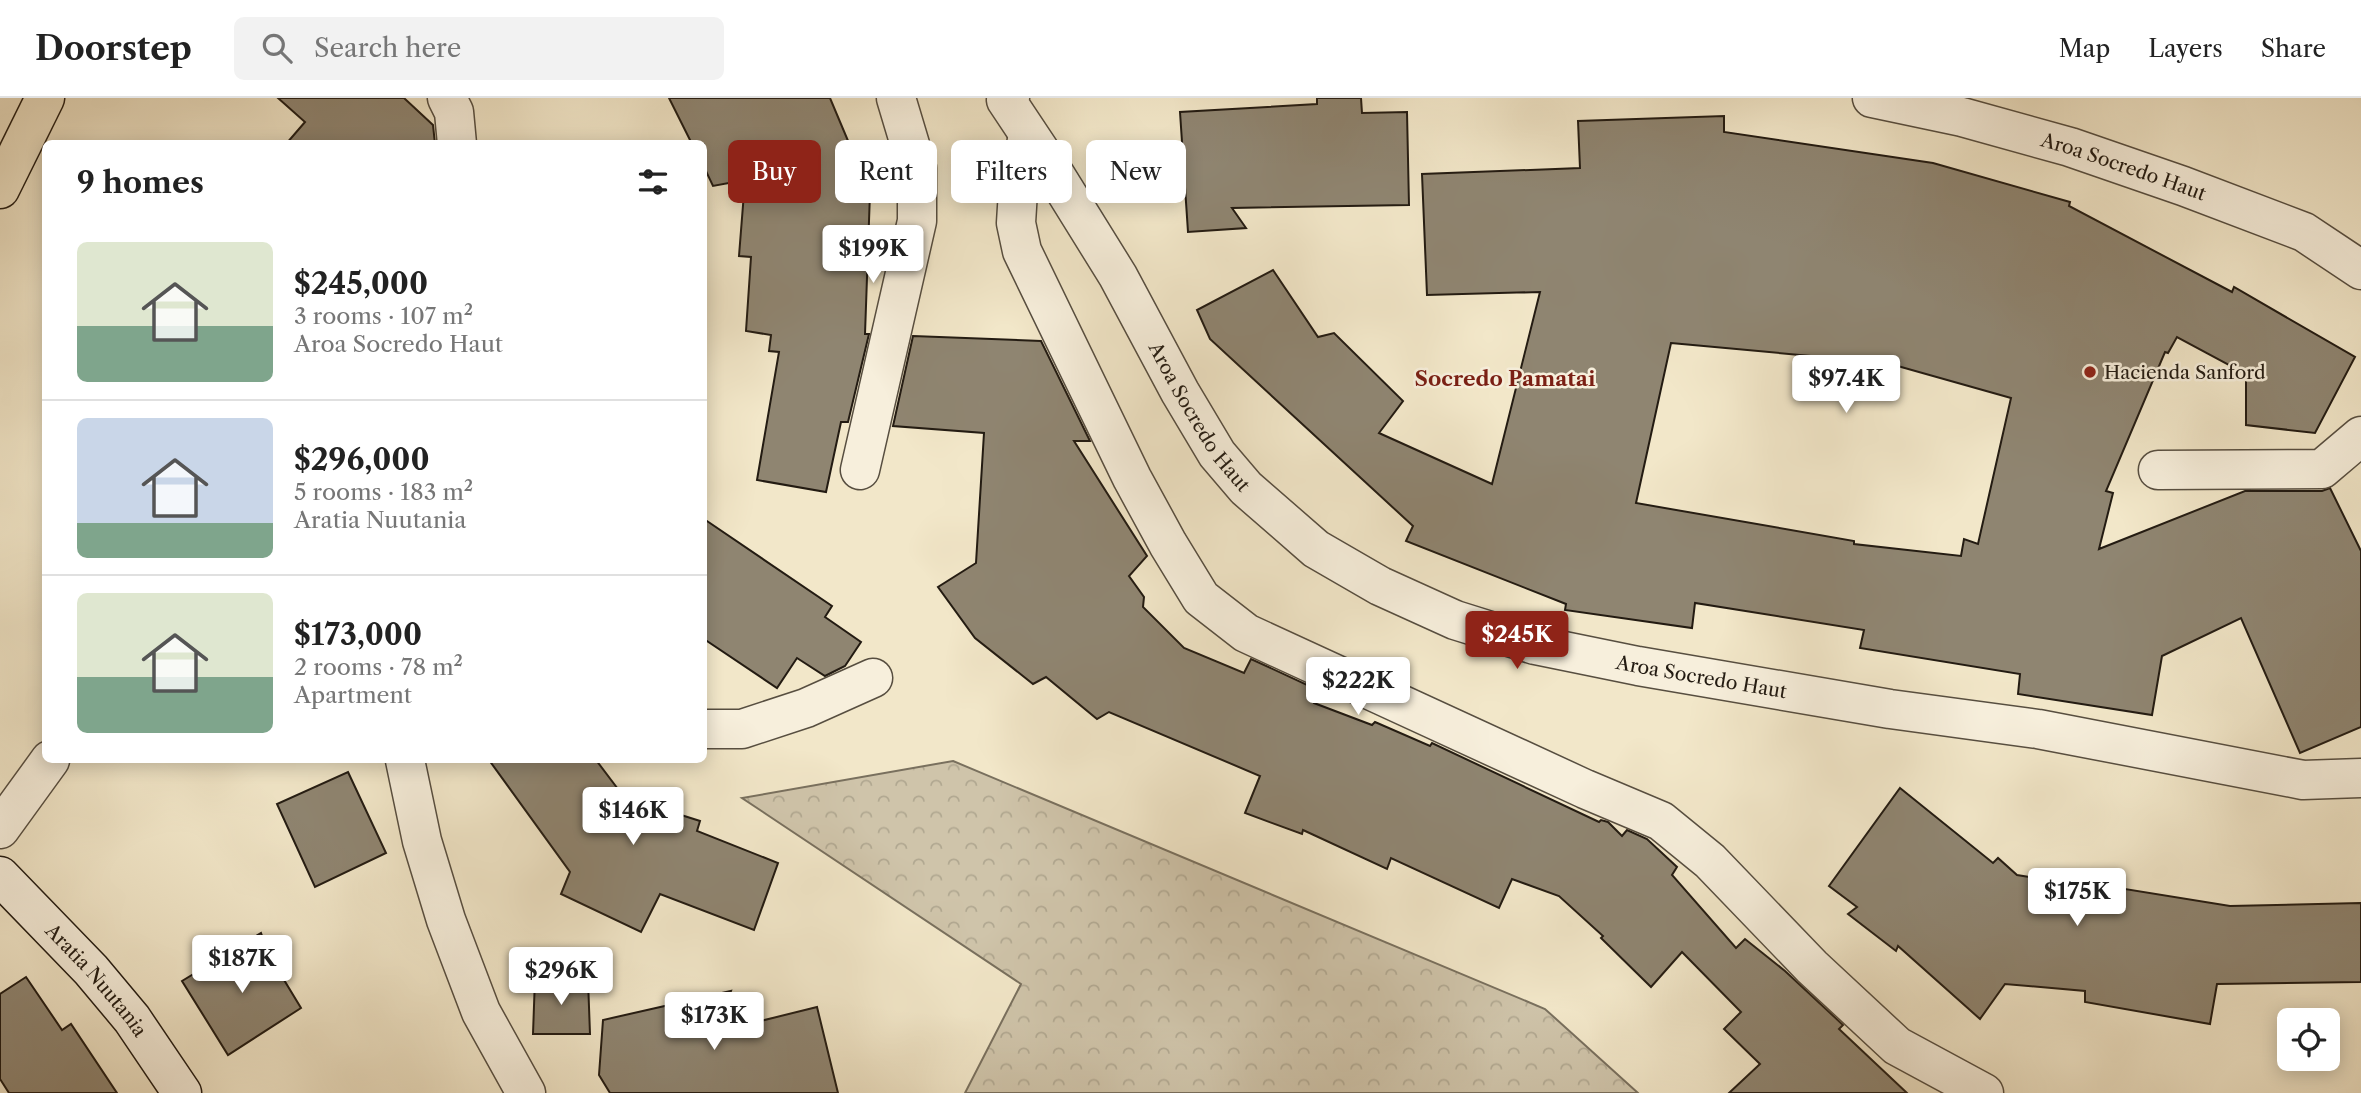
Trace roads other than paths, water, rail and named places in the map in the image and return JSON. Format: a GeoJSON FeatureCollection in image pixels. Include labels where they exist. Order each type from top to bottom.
{"type":"FeatureCollection","features":[{"type":"Feature","properties":{"kind":"highway"},"geometry":{"type":"LineString","coordinates":[[0,189],[45,98]]}},
{"type":"Feature","properties":{"kind":"street"},"geometry":{"type":"LineString","coordinates":[[447,98],[454,112],[457,140]]}},
{"type":"Feature","properties":{"kind":"street"},"geometry":{"type":"LineString","coordinates":[[860,470],[917,221],[917,168],[896,98]]}},
{"type":"Feature","properties":{"kind":"street","name":"Aroa Socredo Haut"},"geometry":{"type":"LineString","coordinates":[[1872,98],[1962,117],[2070,147],[2183,186],[2304,232],[2361,270]]}},
{"type":"Feature","properties":{"kind":"street","name":"Aroa Socredo Haut"},"geometry":{"type":"LineString","coordinates":[[1007,99],[1118,276],[1180,392],[1217,454],[1246,488],[1315,549],[1380,586],[1455,620],[1535,645],[1638,666],[1890,709],[2038,729],[2303,780],[2361,778]]}},
{"type":"Feature","properties":{"kind":"street"},"geometry":{"type":"LineString","coordinates":[[1028,134],[1018,191],[1016,223],[1022,251],[1132,478],[1201,598],[1246,633],[1573,784],[1661,821],[1710,861],[1812,967],[1897,1046],[1984,1093]]}},
{"type":"Feature","properties":{"kind":"street"},"geometry":{"type":"LineString","coordinates":[[2158,470],[2322,469],[2361,436]]}},
{"type":"Feature","properties":{"kind":"street"},"geometry":{"type":"LineString","coordinates":[[707,729],[741,729],[806,708],[873,678]]}},
{"type":"Feature","properties":{"kind":"street"},"geometry":{"type":"LineString","coordinates":[[0,829],[48,763]]}},
{"type":"Feature","properties":{"kind":"street"},"geometry":{"type":"LineString","coordinates":[[406,763],[422,841],[446,920],[481,1012],[526,1093]]}},
{"type":"Feature","properties":{"kind":"street","name":"Aratia Nuutania"},"geometry":{"type":"LineString","coordinates":[[0,876],[91,970],[132,1019],[182,1093]]}},
{"type":"Feature","properties":{"kind":"place","name":"Hacienda Sanford"},"geometry":{"type":"Point","coordinates":[2090,372]}},
{"type":"Feature","properties":{"kind":"district","name":"Socredo Pamatai"},"geometry":{"type":"Point","coordinates":[1505,378]}}]}
